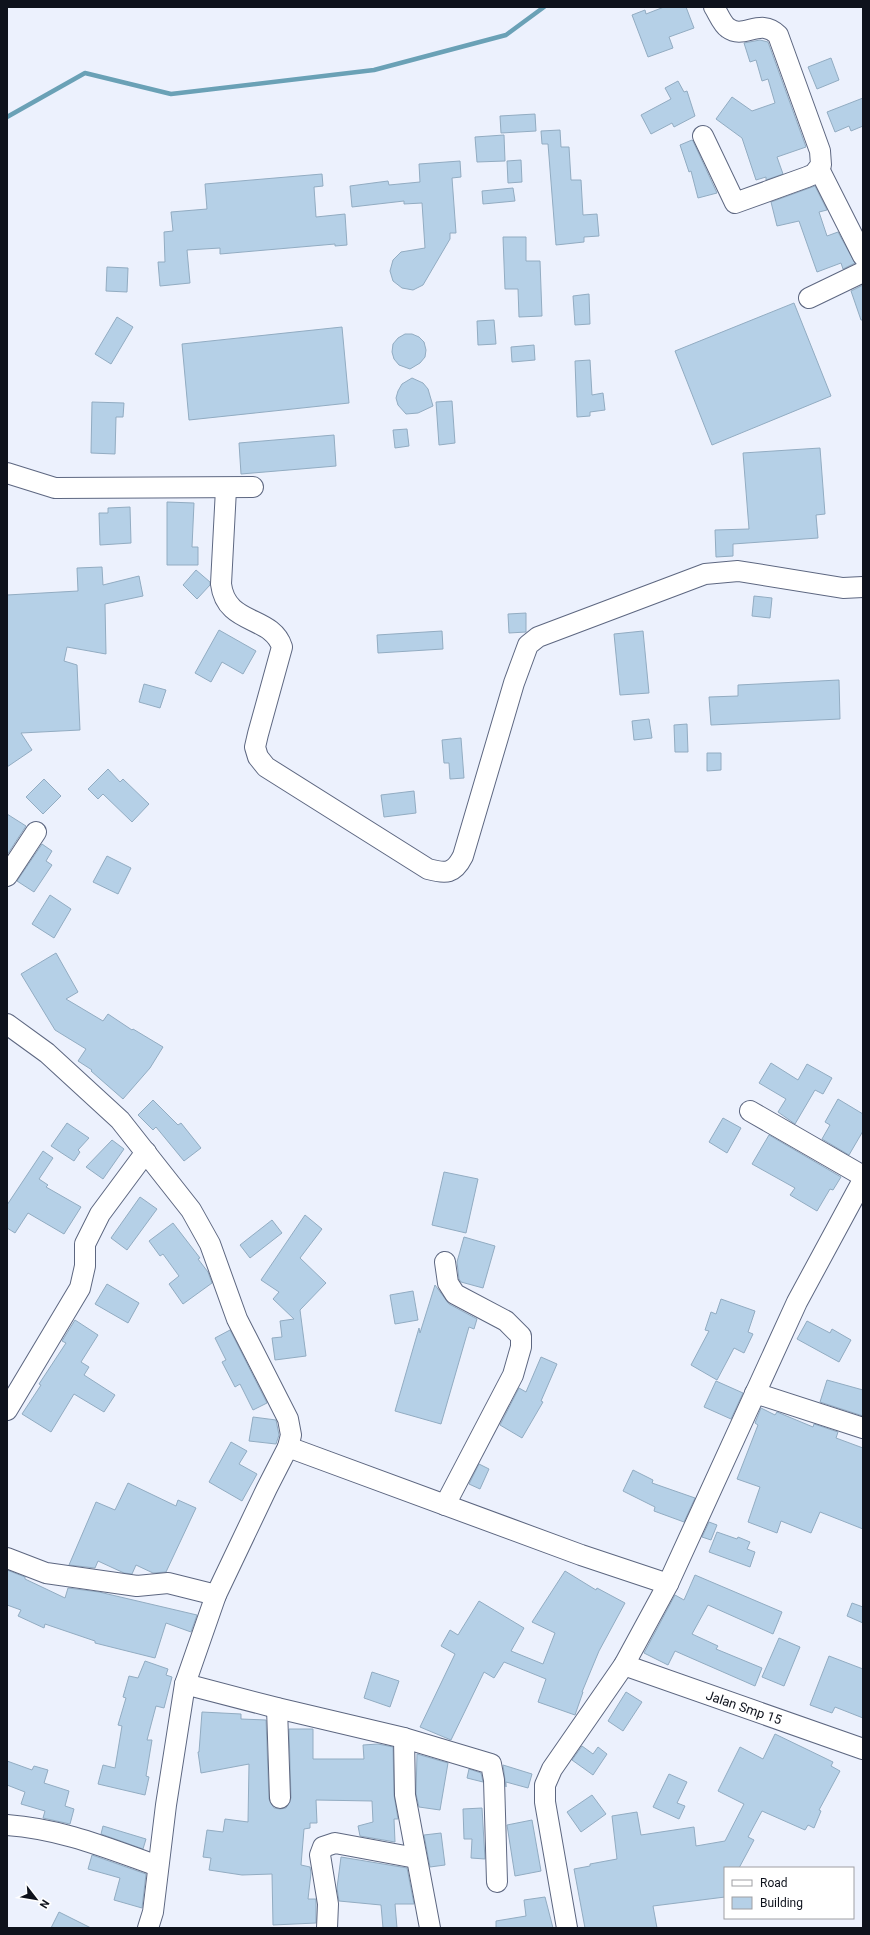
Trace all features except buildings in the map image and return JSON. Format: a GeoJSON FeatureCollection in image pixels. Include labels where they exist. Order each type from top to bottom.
{"type":"FeatureCollection","features":[{"type":"Feature","properties":{"kind":"street"},"geometry":{"type":"LineString","coordinates":[[714,7],[727,27],[732,30],[738,32],[764,27],[772,29],[778,35],[820,151],[822,161],[820,169],[863,256]]}},
{"type":"Feature","properties":{"kind":"street"},"geometry":{"type":"LineString","coordinates":[[703,136],[734,203],[807,177],[820,169]]}},
{"type":"Feature","properties":{"kind":"street"},"geometry":{"type":"LineString","coordinates":[[809,298],[863,272]]}},
{"type":"Feature","properties":{"kind":"street"},"geometry":{"type":"LineString","coordinates":[[7,473],[55,488],[226,489],[253,487]]}},
{"type":"Feature","properties":{"kind":"street"},"geometry":{"type":"LineString","coordinates":[[226,489],[221,584],[222,595],[228,605],[240,614],[273,633],[280,640],[282,647],[255,747],[258,757],[266,767],[292,785],[428,869],[441,873],[451,871],[458,865],[463,856],[514,683],[528,645],[538,637],[705,574],[738,571],[843,588],[863,587]]}},
{"type":"Feature","properties":{"kind":"street"},"geometry":{"type":"LineString","coordinates":[[7,876],[36,832]]}},
{"type":"Feature","properties":{"kind":"street"},"geometry":{"type":"LineString","coordinates":[[7,1024],[47,1053],[120,1120],[191,1210],[210,1244],[237,1319],[288,1418],[291,1435],[288,1447],[216,1595],[185,1684],[158,1866],[153,1912],[148,1928]]}},
{"type":"Feature","properties":{"kind":"street"},"geometry":{"type":"LineString","coordinates":[[750,1112],[863,1176]]}},
{"type":"Feature","properties":{"kind":"street"},"geometry":{"type":"LineString","coordinates":[[7,1410],[80,1288],[85,1266],[85,1244],[100,1214],[146,1152]]}},
{"type":"Feature","properties":{"kind":"street"},"geometry":{"type":"LineString","coordinates":[[567,1928],[545,1802],[545,1785],[552,1769],[624,1665],[668,1584],[797,1302],[863,1180]]}},
{"type":"Feature","properties":{"kind":"street"},"geometry":{"type":"LineString","coordinates":[[445,1262],[448,1283],[455,1294],[506,1321],[521,1336],[521,1346],[513,1375],[445,1505]]}},
{"type":"Feature","properties":{"kind":"street"},"geometry":{"type":"LineString","coordinates":[[756,1393],[863,1428]]}},
{"type":"Feature","properties":{"kind":"street"},"geometry":{"type":"LineString","coordinates":[[288,1447],[581,1555],[668,1584]]}},
{"type":"Feature","properties":{"kind":"street"},"geometry":{"type":"LineString","coordinates":[[7,1558],[46,1573],[137,1586],[168,1583],[216,1595]]}},
{"type":"Feature","properties":{"kind":"street","name":"Jalan Smp 15"},"geometry":{"type":"LineString","coordinates":[[624,1665],[863,1749]]}},
{"type":"Feature","properties":{"kind":"street"},"geometry":{"type":"LineString","coordinates":[[185,1684],[277,1708],[404,1738],[491,1764],[494,1780],[497,1882]]}},
{"type":"Feature","properties":{"kind":"street"},"geometry":{"type":"LineString","coordinates":[[277,1708],[280,1798]]}},
{"type":"Feature","properties":{"kind":"street"},"geometry":{"type":"LineString","coordinates":[[404,1738],[405,1795],[430,1928]]}},
{"type":"Feature","properties":{"kind":"street"},"geometry":{"type":"LineString","coordinates":[[7,1825],[28,1826],[70,1835],[158,1866]]}},
{"type":"Feature","properties":{"kind":"street"},"geometry":{"type":"LineString","coordinates":[[326,1928],[328,1904],[320,1855],[323,1847],[334,1843],[416,1858]]}},
{"type":"Feature","properties":{"kind":"waterway"},"geometry":{"type":"LineString","coordinates":[[7,117],[85,73],[171,94],[374,70],[506,35],[544,7]]}}]}
